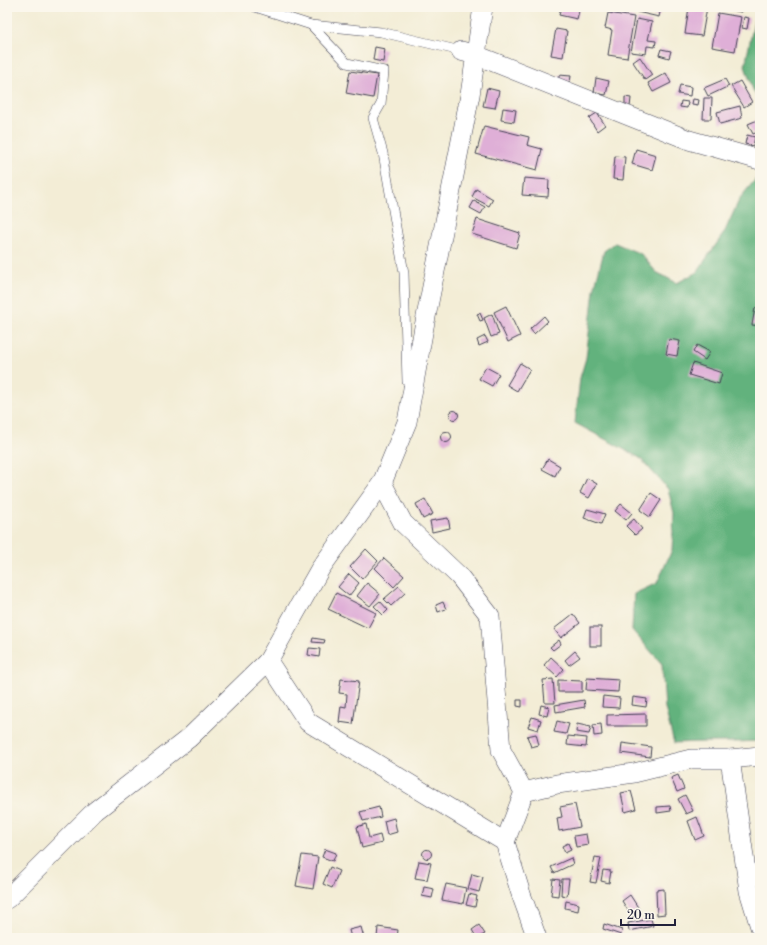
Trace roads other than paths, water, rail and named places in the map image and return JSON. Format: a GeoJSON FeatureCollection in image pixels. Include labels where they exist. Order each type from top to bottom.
{"type":"FeatureCollection","features":[{"type":"Feature","properties":{"kind":"street"},"geometry":{"type":"LineString","coordinates":[[7,900],[95,811],[188,738],[268,660],[320,569],[382,483],[407,422],[427,311],[470,95],[469,53],[483,7]]}},
{"type":"Feature","properties":{"kind":"street"},"geometry":{"type":"LineString","coordinates":[[469,53],[689,140],[760,160]]}},
{"type":"Feature","properties":{"kind":"street"},"geometry":{"type":"LineString","coordinates":[[382,483],[403,524],[459,576],[490,616],[501,750],[524,792],[505,842],[521,894],[537,938]]}},
{"type":"Feature","properties":{"kind":"street"},"geometry":{"type":"LineString","coordinates":[[268,660],[308,722],[505,842]]}},
{"type":"Feature","properties":{"kind":"street"},"geometry":{"type":"LineString","coordinates":[[524,792],[557,784],[634,773],[691,759],[730,759],[760,756]]}},
{"type":"Feature","properties":{"kind":"street"},"geometry":{"type":"LineString","coordinates":[[730,759],[749,891],[760,927]]}},
{"type":"Feature","properties":{"kind":"lane"},"geometry":{"type":"LineString","coordinates":[[255,7],[311,25],[381,32],[469,53]]}},
{"type":"Feature","properties":{"kind":"lane"},"geometry":{"type":"LineString","coordinates":[[311,25],[347,63],[384,71],[381,104],[373,118],[383,153],[404,273],[407,422]]}}]}
